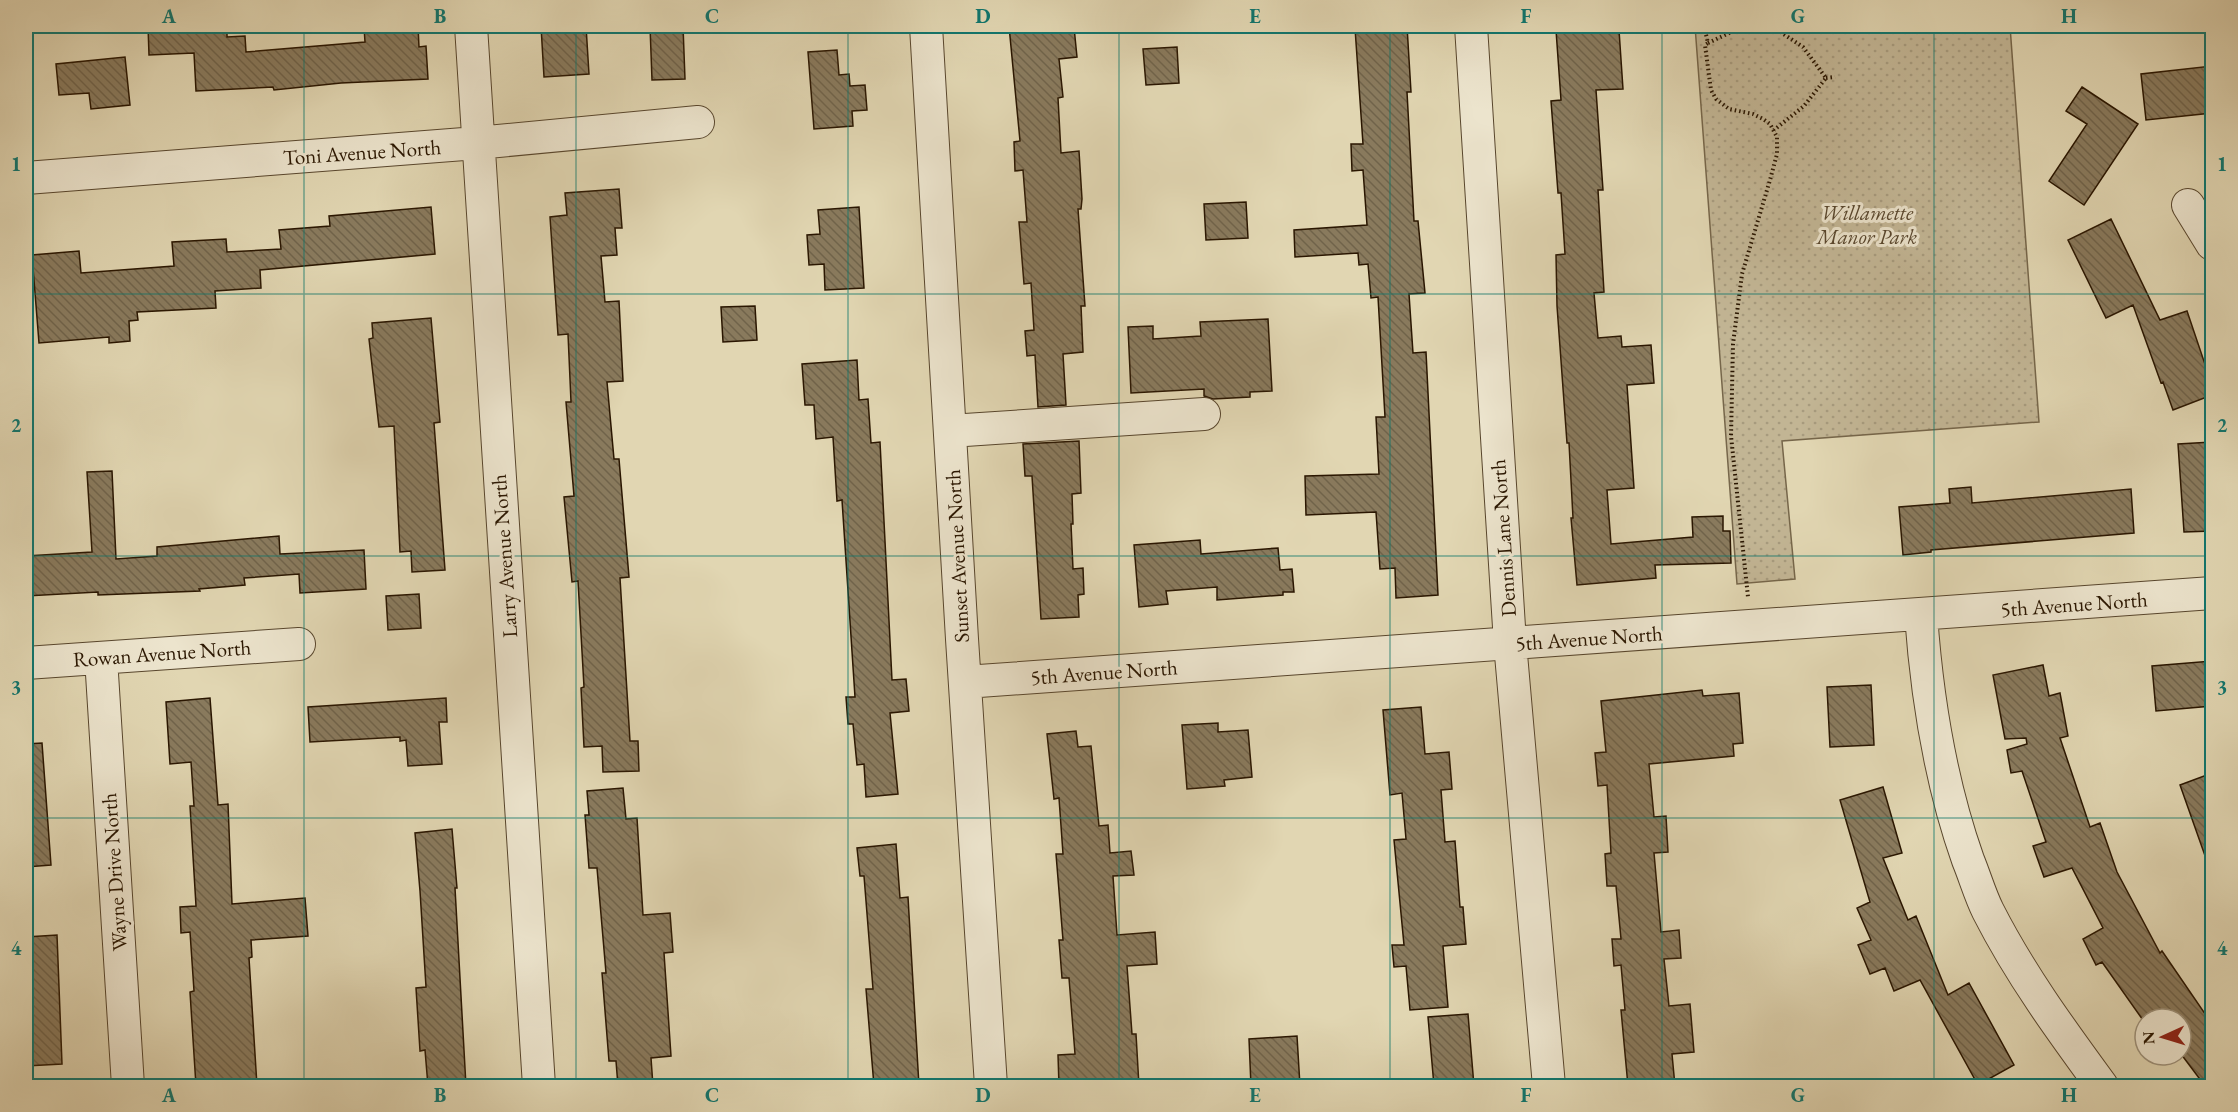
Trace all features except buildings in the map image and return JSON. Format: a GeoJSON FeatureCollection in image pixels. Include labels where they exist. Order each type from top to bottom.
{"type":"FeatureCollection","features":[{"type":"Feature","properties":{"kind":"street","name":"Larry Avenue North"},"geometry":{"type":"LineString","coordinates":[[471,26],[538,1086]]}},
{"type":"Feature","properties":{"kind":"street","name":"Sunset Avenue North"},"geometry":{"type":"LineString","coordinates":[[926,26],[965,682],[992,1086]]}},
{"type":"Feature","properties":{"kind":"street","name":"Dennis Lane North"},"geometry":{"type":"LineString","coordinates":[[1471,26],[1510,643],[1549,1086]]}},
{"type":"Feature","properties":{"kind":"street","name":"Toni Avenue North"},"geometry":{"type":"LineString","coordinates":[[26,178],[477,143],[698,122]]}},
{"type":"Feature","properties":{"kind":"street"},"geometry":{"type":"LineString","coordinates":[[2188,205],[2212,244]]}},
{"type":"Feature","properties":{"kind":"street"},"geometry":{"type":"LineString","coordinates":[[950,431],[1204,414]]}},
{"type":"Feature","properties":{"kind":"street","name":"5th Avenue North"},"geometry":{"type":"LineString","coordinates":[[965,682],[1751,628],[2212,593]]}},
{"type":"Feature","properties":{"kind":"street"},"geometry":{"type":"LineString","coordinates":[[1921,615],[1930,710],[1940,761],[1956,826],[1972,871],[1987,908],[2026,978],[2102,1086]]}},
{"type":"Feature","properties":{"kind":"street","name":"Rowan Avenue North"},"geometry":{"type":"LineString","coordinates":[[26,663],[298,644]]}},
{"type":"Feature","properties":{"kind":"street","name":"Wayne Drive North"},"geometry":{"type":"LineString","coordinates":[[100,658],[128,1086]]}},
{"type":"Feature","properties":{"kind":"path"},"geometry":{"type":"LineString","coordinates":[[1704,26],[1708,43]]}},
{"type":"Feature","properties":{"kind":"path"},"geometry":{"type":"LineString","coordinates":[[1751,628],[1731,436],[1731,372],[1738,296],[1747,254],[1776,154],[1777,137],[1764,119],[1729,109],[1716,99],[1711,90],[1705,45],[1744,26],[1779,31],[1803,46],[1827,78]]}},
{"type":"Feature","properties":{"kind":"path"},"geometry":{"type":"LineString","coordinates":[[1774,130],[1804,106],[1827,78],[1835,77]]}},
{"type":"Feature","properties":{"kind":"green space","name":"Willamette Manor Park"},"geometry":{"type":"Polygon","coordinates":[[[1695,26],[2010,26],[2039,422],[1782,441],[1795,579],[1737,584],[1695,26]]]}}]}
